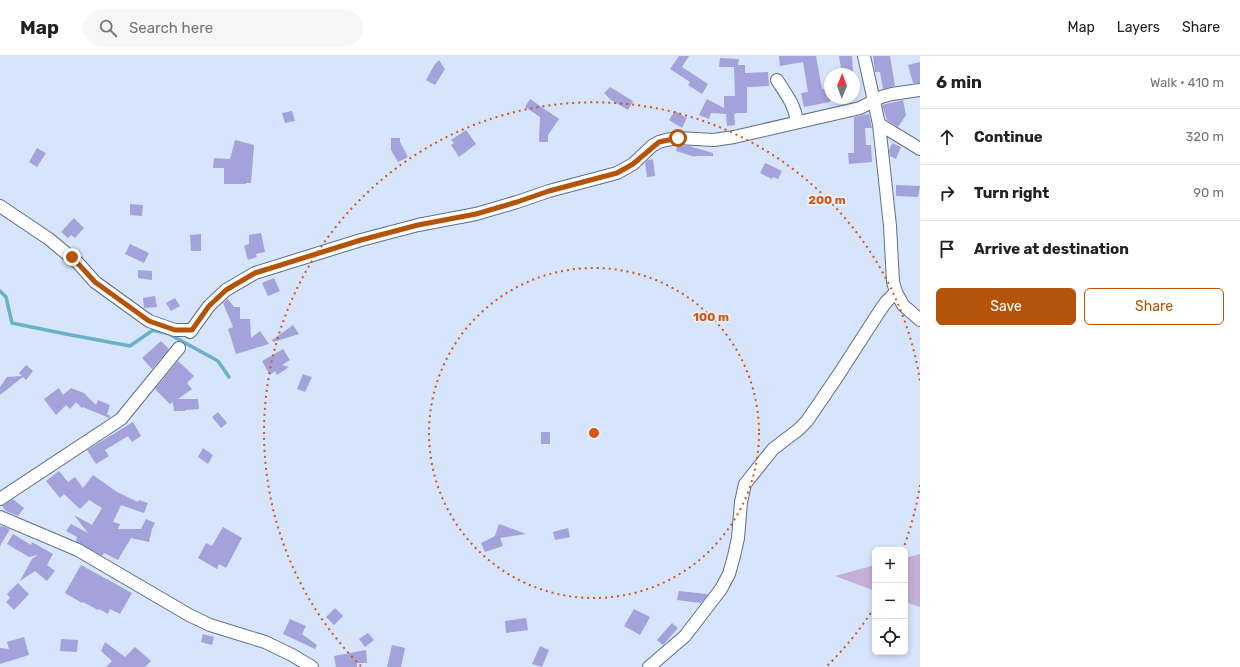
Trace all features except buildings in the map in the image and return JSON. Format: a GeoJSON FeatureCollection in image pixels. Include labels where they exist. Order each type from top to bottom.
{"type":"FeatureCollection","features":[{"type":"Feature","properties":{"kind":"street"},"geometry":{"type":"LineString","coordinates":[[864,56],[879,124],[890,226],[892,270],[896,292],[903,305],[920,320]]}},
{"type":"Feature","properties":{"kind":"street"},"geometry":{"type":"LineString","coordinates":[[777,80],[792,104],[796,113],[797,122]]}},
{"type":"Feature","properties":{"kind":"street"},"geometry":{"type":"LineString","coordinates":[[0,206],[49,239],[78,263],[95,282],[149,321],[175,330],[191,331],[209,306],[226,290],[255,273],[361,240],[418,225],[476,214],[549,191],[617,173],[633,164],[659,142],[678,138],[714,140],[750,134],[860,108],[892,94],[920,90]]}},
{"type":"Feature","properties":{"kind":"street"},"geometry":{"type":"LineString","coordinates":[[879,124],[920,149]]}},
{"type":"Feature","properties":{"kind":"street"},"geometry":{"type":"LineString","coordinates":[[649,667],[685,636],[721,589],[729,574],[738,538],[741,502],[745,484],[773,449],[798,430],[811,416],[879,312],[896,292]]}},
{"type":"Feature","properties":{"kind":"street"},"geometry":{"type":"LineString","coordinates":[[0,499],[121,419],[179,348]]}},
{"type":"Feature","properties":{"kind":"street"},"geometry":{"type":"LineString","coordinates":[[0,517],[78,550],[189,615],[210,625],[265,642],[292,655],[312,667]]}},
{"type":"Feature","properties":{"kind":"shaded area"},"geometry":{"type":"Polygon","coordinates":[[[920,554],[920,607],[908,603],[908,557],[920,554]]]}},
{"type":"Feature","properties":{"kind":"shaded area"},"geometry":{"type":"Polygon","coordinates":[[[872,566],[872,590],[835,576],[872,566]]]}},
{"type":"Feature","properties":{"kind":"waterway"},"geometry":{"type":"LineString","coordinates":[[0,291],[6,297],[12,323],[130,346],[153,330],[169,334],[218,361],[229,377]]}},
{"type":"Feature","properties":{"kind":"route"},"geometry":{"type":"LineString","coordinates":[[72,257],[95,282],[126,306],[149,321],[175,330],[192,330],[209,306],[226,290],[255,273],[361,240],[418,225],[476,214],[573,184],[617,173],[633,164],[652,146],[659,142],[678,138]]}}]}
